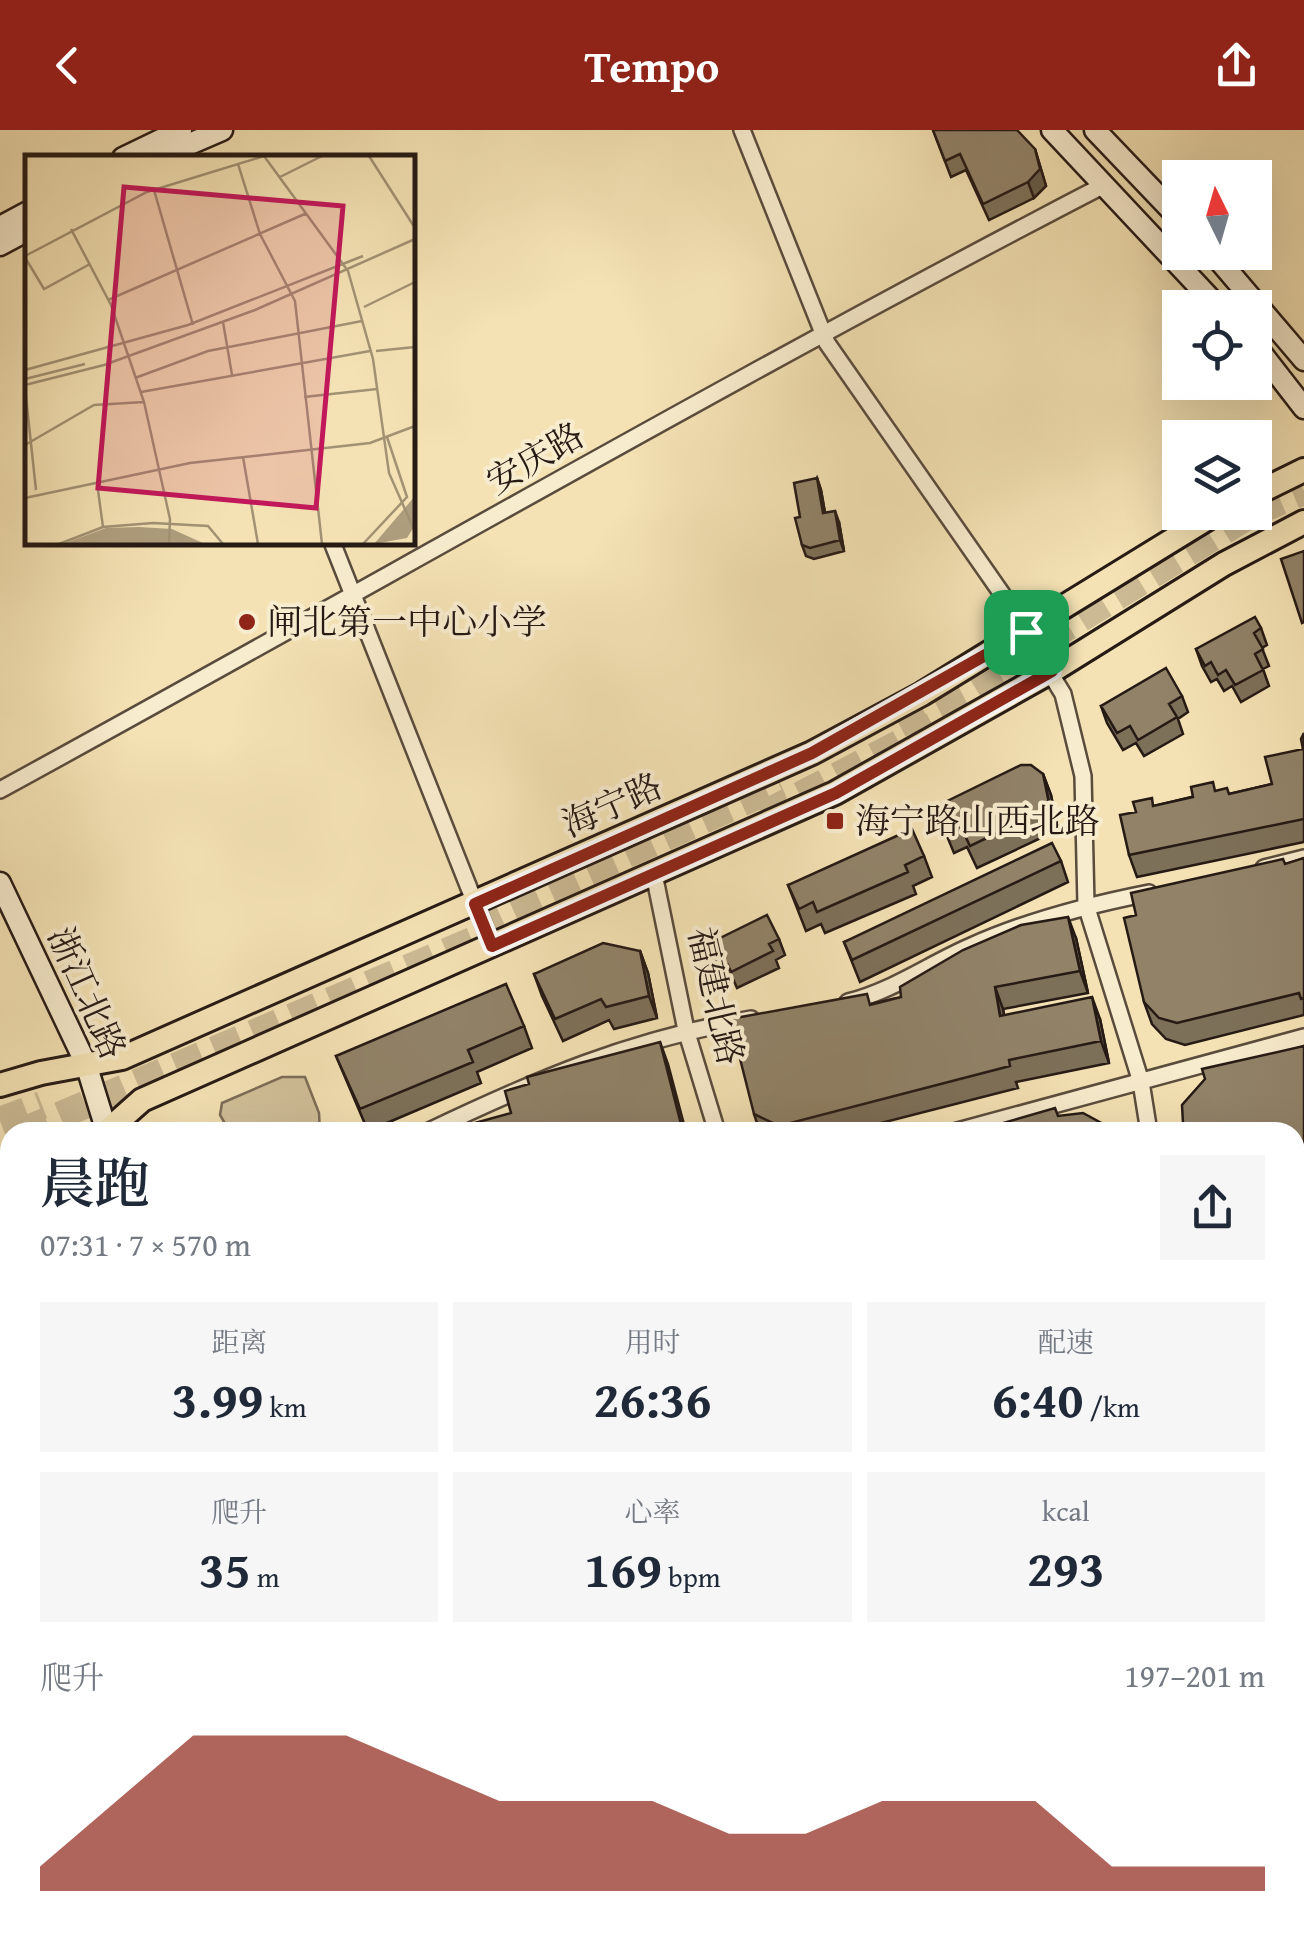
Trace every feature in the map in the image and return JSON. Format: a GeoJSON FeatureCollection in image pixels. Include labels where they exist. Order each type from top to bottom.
{"type":"FeatureCollection","features":[{"type":"Feature","properties":{"kind":"main road"},"geometry":{"type":"LineString","coordinates":[[134,155],[222,130]]}},
{"type":"Feature","properties":{"kind":"main road"},"geometry":{"type":"LineString","coordinates":[[1052,130],[1202,290]]}},
{"type":"Feature","properties":{"kind":"main road"},"geometry":{"type":"LineString","coordinates":[[1095,130],[1162,200]]}},
{"type":"Feature","properties":{"kind":"main road"},"geometry":{"type":"LineString","coordinates":[[162,155],[184,141]]}},
{"type":"Feature","properties":{"kind":"main road"},"geometry":{"type":"LineString","coordinates":[[0,227],[25,214]]}},
{"type":"Feature","properties":{"kind":"main road"},"geometry":{"type":"LineString","coordinates":[[0,245],[25,232]]}},
{"type":"Feature","properties":{"kind":"main road"},"geometry":{"type":"LineString","coordinates":[[1227,270],[1304,360]]}},
{"type":"Feature","properties":{"kind":"main road"},"geometry":{"type":"LineString","coordinates":[[1272,367],[1304,408]]}},
{"type":"Feature","properties":{"kind":"main road"},"geometry":{"type":"LineString","coordinates":[[1272,486],[1304,470]]}},
{"type":"Feature","properties":{"kind":"main road"},"geometry":{"type":"LineString","coordinates":[[117,1122],[142,1100],[836,793],[1052,671],[1224,564],[1304,522]]}},
{"type":"Feature","properties":{"kind":"main road","name":"海宁路"},"geometry":{"type":"LineString","coordinates":[[0,1086],[122,1058],[812,753],[1026,632],[1189,530]]}},
{"type":"Feature","properties":{"kind":"main road","name":"浙江北路"},"geometry":{"type":"LineString","coordinates":[[0,883],[86,1064],[103,1122]]}},
{"type":"Feature","properties":{"kind":"street"},"geometry":{"type":"LineString","coordinates":[[742,130],[823,334],[1052,671],[1072,722],[1083,776],[1086,905],[1141,1082],[1147,1122]]}},
{"type":"Feature","properties":{"kind":"street","name":"安庆路"},"geometry":{"type":"LineString","coordinates":[[0,790],[352,598],[575,468],[1104,185]]}},
{"type":"Feature","properties":{"kind":"street"},"geometry":{"type":"LineString","coordinates":[[333,545],[492,946]]}},
{"type":"Feature","properties":{"kind":"street"},"geometry":{"type":"LineString","coordinates":[[1250,871],[1304,858]]}},
{"type":"Feature","properties":{"kind":"street","name":"福建北路"},"geometry":{"type":"LineString","coordinates":[[654,874],[686,1030],[713,1122]]}},
{"type":"Feature","properties":{"kind":"street"},"geometry":{"type":"LineString","coordinates":[[822,1007],[874,994],[987,939],[1086,905],[1160,890]]}},
{"type":"Feature","properties":{"kind":"street"},"geometry":{"type":"LineString","coordinates":[[448,1122],[580,1062],[686,1030],[764,1016]]}},
{"type":"Feature","properties":{"kind":"street"},"geometry":{"type":"LineString","coordinates":[[991,1122],[1304,1037]]}},
{"type":"Feature","properties":{"kind":"shaded area"},"geometry":{"type":"Polygon","coordinates":[[[282,1077],[305,1077],[319,1122],[224,1122],[220,1115],[222,1103],[282,1077]]]}},
{"type":"Feature","properties":{"kind":"building"},"geometry":{"type":"Polygon","coordinates":[[[933,130],[1017,130],[1035,149],[1040,169],[1028,182],[983,204],[960,154],[945,161],[933,130]]]}},
{"type":"Feature","properties":{"kind":"building"},"geometry":{"type":"Polygon","coordinates":[[[817,478],[823,513],[835,511],[840,540],[810,548],[802,545],[795,518],[800,517],[794,483],[817,478]]]}},
{"type":"Feature","properties":{"kind":"building"},"geometry":{"type":"Polygon","coordinates":[[[1304,551],[1304,622],[1302,623],[1281,559],[1304,551]]]}},
{"type":"Feature","properties":{"kind":"building"},"geometry":{"type":"Polygon","coordinates":[[[1255,617],[1261,628],[1254,633],[1263,649],[1255,654],[1263,670],[1235,685],[1226,670],[1218,675],[1211,662],[1205,666],[1196,649],[1255,617]]]}},
{"type":"Feature","properties":{"kind":"building"},"geometry":{"type":"Polygon","coordinates":[[[1166,668],[1182,696],[1169,704],[1177,717],[1138,740],[1130,726],[1117,733],[1101,706],[1166,668]]]}},
{"type":"Feature","properties":{"kind":"building"},"geometry":{"type":"Polygon","coordinates":[[[1304,733],[1304,819],[1129,855],[1120,815],[1136,812],[1133,802],[1152,798],[1153,806],[1193,797],[1191,787],[1213,782],[1215,791],[1227,788],[1229,794],[1272,784],[1265,757],[1303,749],[1304,733]]]}},
{"type":"Feature","properties":{"kind":"building"},"geometry":{"type":"Polygon","coordinates":[[[1021,765],[1031,765],[1043,774],[1050,808],[970,846],[960,825],[946,831],[935,807],[1021,765]]]}},
{"type":"Feature","properties":{"kind":"building"},"geometry":{"type":"Polygon","coordinates":[[[912,829],[924,856],[905,865],[908,872],[817,912],[813,902],[799,909],[788,885],[912,829]]]}},
{"type":"Feature","properties":{"kind":"building"},"geometry":{"type":"Polygon","coordinates":[[[1052,843],[1061,861],[852,960],[844,942],[1052,843]]]}},
{"type":"Feature","properties":{"kind":"building"},"geometry":{"type":"Polygon","coordinates":[[[1304,858],[1304,998],[1299,993],[1177,1023],[1159,1018],[1144,1002],[1124,918],[1136,915],[1131,893],[1283,859],[1285,864],[1304,858]]]}},
{"type":"Feature","properties":{"kind":"building"},"geometry":{"type":"Polygon","coordinates":[[[767,915],[779,939],[769,944],[773,951],[731,972],[728,965],[720,969],[708,944],[767,915]]]}},
{"type":"Feature","properties":{"kind":"building"},"geometry":{"type":"Polygon","coordinates":[[[1068,917],[1080,971],[995,987],[1000,1016],[1092,997],[1101,1041],[1009,1060],[1010,1066],[794,1122],[771,1122],[754,1114],[730,1019],[867,994],[870,1005],[901,997],[900,987],[963,950],[1021,925],[1068,917]]]}},
{"type":"Feature","properties":{"kind":"building"},"geometry":{"type":"Polygon","coordinates":[[[603,943],[640,951],[649,996],[606,1007],[601,999],[555,1019],[534,974],[603,943]]]}},
{"type":"Feature","properties":{"kind":"building"},"geometry":{"type":"Polygon","coordinates":[[[506,984],[524,1026],[468,1050],[473,1062],[360,1109],[336,1056],[506,984]]]}},
{"type":"Feature","properties":{"kind":"building"},"geometry":{"type":"Polygon","coordinates":[[[660,1042],[680,1122],[479,1122],[511,1113],[505,1091],[529,1084],[527,1077],[660,1042]]]}},
{"type":"Feature","properties":{"kind":"building"},"geometry":{"type":"Polygon","coordinates":[[[1304,1046],[1304,1122],[1183,1122],[1182,1105],[1205,1079],[1202,1069],[1304,1046]]]}},
{"type":"Feature","properties":{"kind":"building"},"geometry":{"type":"Polygon","coordinates":[[[1055,1108],[1058,1116],[1083,1113],[1100,1122],[1007,1122],[1055,1108]]]}},
{"type":"Feature","properties":{"kind":"tunnel"},"geometry":{"type":"LineString","coordinates":[[1272,505],[1304,491]]}},
{"type":"Feature","properties":{"kind":"tunnel"},"geometry":{"type":"LineString","coordinates":[[899,724],[962,691],[1225,530]]}},
{"type":"Feature","properties":{"kind":"tunnel"},"geometry":{"type":"LineString","coordinates":[[763,815],[933,726]]}},
{"type":"Feature","properties":{"kind":"tunnel"},"geometry":{"type":"LineString","coordinates":[[473,923],[781,785]]}},
{"type":"Feature","properties":{"kind":"tunnel"},"geometry":{"type":"LineString","coordinates":[[45,1122],[503,928]]}},
{"type":"Feature","properties":{"kind":"tunnel"},"geometry":{"type":"LineString","coordinates":[[0,1121],[42,1105]]}},
{"type":"Feature","properties":{"kind":"place","name":"闸北第一中心小学"},"geometry":{"type":"Point","coordinates":[247,622]}},
{"type":"Feature","properties":{"kind":"place","name":"海宁路山西北路"},"geometry":{"type":"Point","coordinates":[835,821]}},
{"type":"Feature","properties":{"kind":"route"},"geometry":{"type":"LineString","coordinates":[[1026,632],[1052,671],[836,793],[492,946],[475,904],[812,753],[1026,632]]}}]}
